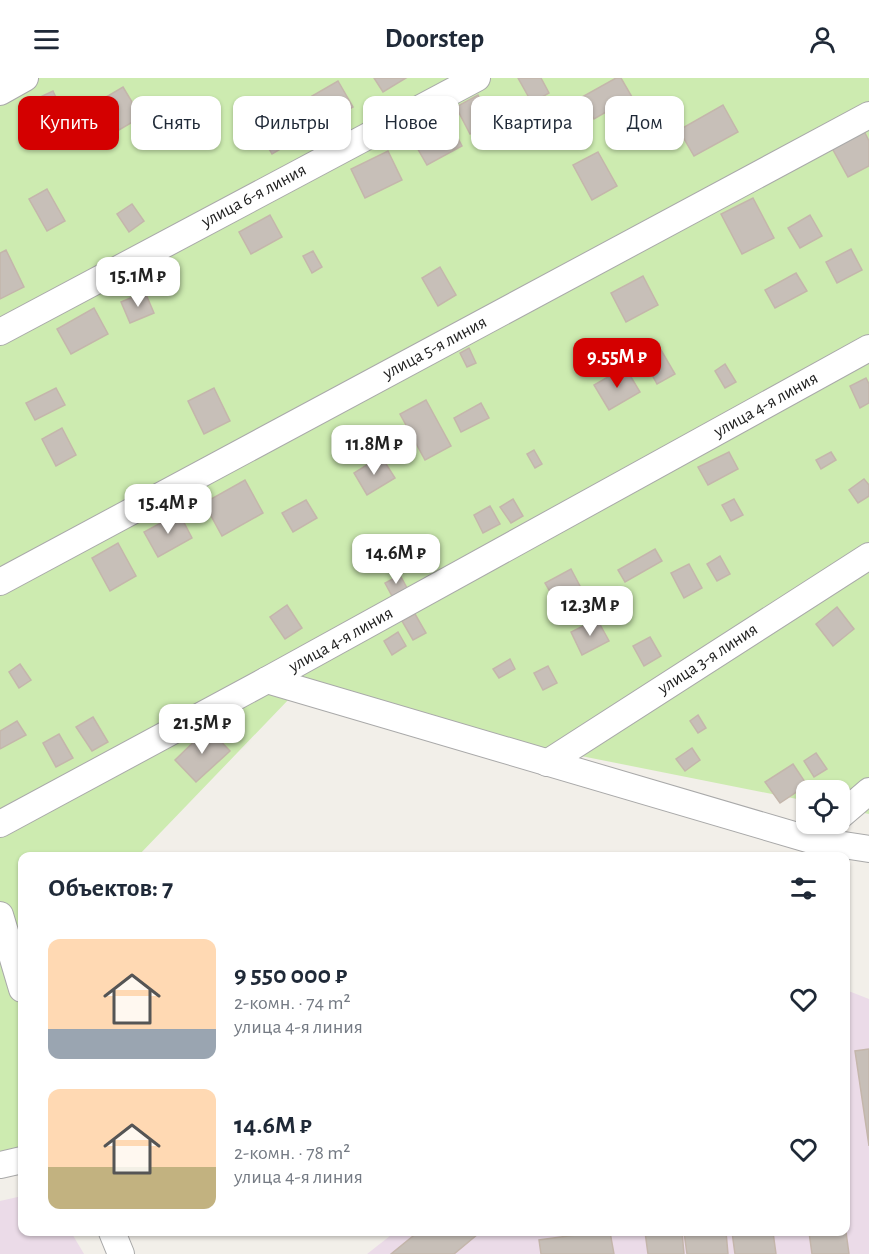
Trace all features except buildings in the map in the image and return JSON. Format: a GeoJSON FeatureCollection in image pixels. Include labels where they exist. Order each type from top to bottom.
{"type":"FeatureCollection","features":[{"type":"Feature","properties":{"kind":"street"},"geometry":{"type":"LineString","coordinates":[[0,92],[25,78]]}},
{"type":"Feature","properties":{"kind":"street","name":"улица 6-я линия"},"geometry":{"type":"LineString","coordinates":[[0,332],[477,78]]}},
{"type":"Feature","properties":{"kind":"street","name":"улица 5-я линия"},"geometry":{"type":"LineString","coordinates":[[0,582],[869,115]]}},
{"type":"Feature","properties":{"kind":"street","name":"улица 4-я линия"},"geometry":{"type":"LineString","coordinates":[[0,824],[267,680],[869,348]]}},
{"type":"Feature","properties":{"kind":"street","name":"улица 3-я линия"},"geometry":{"type":"LineString","coordinates":[[547,763],[869,556]]}},
{"type":"Feature","properties":{"kind":"street"},"geometry":{"type":"LineString","coordinates":[[267,680],[811,840],[869,849]]}},
{"type":"Feature","properties":{"kind":"street"},"geometry":{"type":"LineString","coordinates":[[850,807],[869,791]]}},
{"type":"Feature","properties":{"kind":"street"},"geometry":{"type":"LineString","coordinates":[[811,840],[818,834]]}},
{"type":"Feature","properties":{"kind":"street"},"geometry":{"type":"LineString","coordinates":[[0,915],[18,976]]}},
{"type":"Feature","properties":{"kind":"street"},"geometry":{"type":"LineString","coordinates":[[0,1165],[18,1161]]}},
{"type":"Feature","properties":{"kind":"street"},"geometry":{"type":"LineString","coordinates":[[114,1236],[121,1254]]}},
{"type":"Feature","properties":{"kind":"shaded area"},"geometry":{"type":"Polygon","coordinates":[[[850,992],[869,999],[869,1254],[367,1254],[390,1236],[850,1236],[850,992]]]}},
{"type":"Feature","properties":{"kind":"shaded area"},"geometry":{"type":"Polygon","coordinates":[[[18,1197],[18,1236],[73,1236],[84,1254],[0,1254],[0,1201],[18,1197]]]}},
{"type":"Feature","properties":{"kind":"green space"},"geometry":{"type":"Polygon","coordinates":[[[0,78],[869,78],[869,814],[850,810],[850,780],[796,780],[796,799],[290,698],[142,852],[18,852],[18,982],[16,984],[18,993],[18,1161],[0,1165],[0,78]]]}}]}
